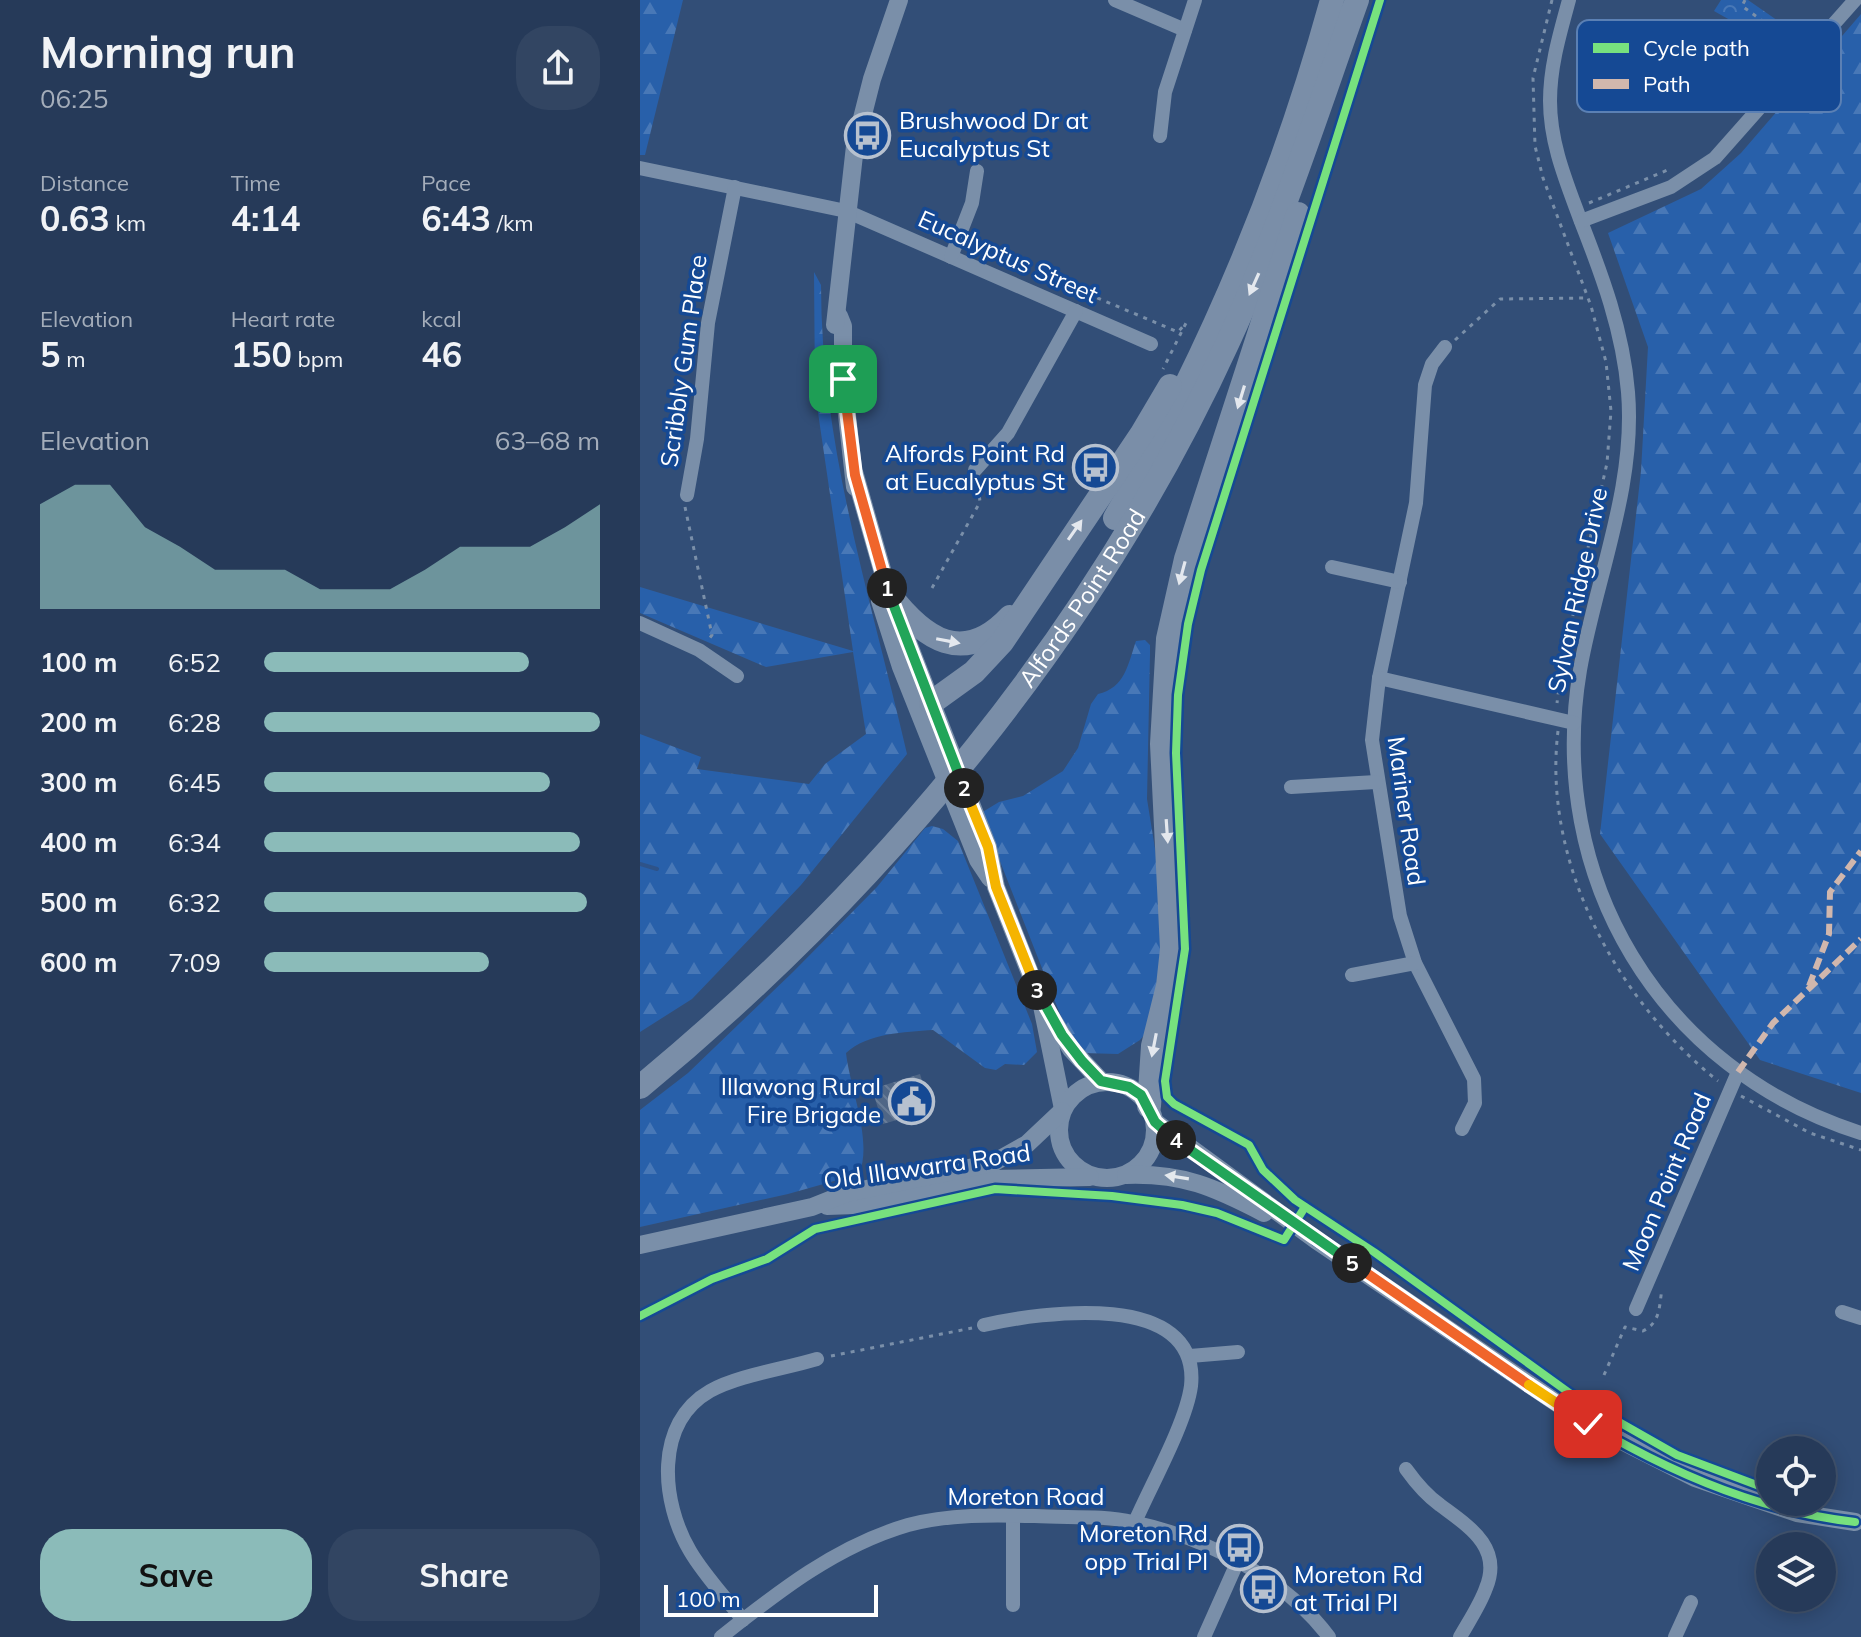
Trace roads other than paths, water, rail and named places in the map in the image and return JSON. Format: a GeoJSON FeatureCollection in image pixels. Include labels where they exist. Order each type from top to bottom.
{"type":"FeatureCollection","features":[{"type":"Feature","properties":{"kind":"highway"},"geometry":{"type":"LineString","coordinates":[[929,719],[993,654],[1141,435],[1197,335],[1256,203],[1331,0]]}},
{"type":"Feature","properties":{"kind":"highway","name":"Alfords Point Road"},"geometry":{"type":"LineString","coordinates":[[640,1068],[776,947],[874,844],[971,730],[1080,575],[1164,431],[1236,281],[1296,124],[1331,0]]}},
{"type":"Feature","properties":{"kind":"highway"},"geometry":{"type":"LineString","coordinates":[[1152,1114],[1153,1046],[1172,949],[1161,717],[1173,612],[1186,559],[1333,102],[1358,0]]}},
{"type":"Feature","properties":{"kind":"highway","name":"Alfords Point Road"},"geometry":{"type":"LineString","coordinates":[[640,1087],[777,966],[900,838],[1018,692],[1101,571],[1168,460],[1227,345],[1288,201],[1358,0]]}},
{"type":"Feature","properties":{"kind":"highway"},"geometry":{"type":"LineString","coordinates":[[889,594],[922,632],[958,644],[977,641],[996,631],[1031,594]]}},
{"type":"Feature","properties":{"kind":"street"},"geometry":{"type":"LineString","coordinates":[[899,0],[862,113],[846,211],[839,316],[843,326],[843,379],[857,506],[874,581],[1041,1001],[1063,1110]]}},
{"type":"Feature","properties":{"kind":"street"},"geometry":{"type":"LineString","coordinates":[[1115,0],[1185,30]]}},
{"type":"Feature","properties":{"kind":"street"},"geometry":{"type":"LineString","coordinates":[[1160,136],[1165,92],[1195,0]]}},
{"type":"Feature","properties":{"kind":"street","name":"Sylvan Ridge Drive"},"geometry":{"type":"LineString","coordinates":[[1569,0],[1553,67],[1550,102],[1559,161],[1620,335],[1628,392],[1629,430],[1620,496],[1580,669],[1574,723],[1579,816],[1615,927],[1647,980],[1675,1016],[1698,1041],[1738,1072],[1796,1107],[1861,1133]]}},
{"type":"Feature","properties":{"kind":"street"},"geometry":{"type":"LineString","coordinates":[[1837,20],[1855,0]]}},
{"type":"Feature","properties":{"kind":"street"},"geometry":{"type":"LineString","coordinates":[[1581,221],[1671,187],[1715,158],[1756,112]]}},
{"type":"Feature","properties":{"kind":"street","name":"Eucalyptus Street"},"geometry":{"type":"LineString","coordinates":[[640,168],[846,211],[1151,344]]}},
{"type":"Feature","properties":{"kind":"street"},"geometry":{"type":"LineString","coordinates":[[951,257],[972,203],[977,171]]}},
{"type":"Feature","properties":{"kind":"street","name":"Scribbly Gum Place"},"geometry":{"type":"LineString","coordinates":[[687,495],[697,439],[708,323],[735,187]]}},
{"type":"Feature","properties":{"kind":"street"},"geometry":{"type":"LineString","coordinates":[[975,470],[1008,433],[1076,311]]}},
{"type":"Feature","properties":{"kind":"street","name":"Mariner Road"},"geometry":{"type":"LineString","coordinates":[[1445,347],[1432,364],[1425,385],[1416,503],[1379,678],[1372,740],[1376,782],[1396,896],[1415,963],[1474,1079],[1475,1103],[1462,1129]]}},
{"type":"Feature","properties":{"kind":"street"},"geometry":{"type":"LineString","coordinates":[[855,475],[929,719]]}},
{"type":"Feature","properties":{"kind":"street"},"geometry":{"type":"LineString","coordinates":[[1332,567],[1400,582]]}},
{"type":"Feature","properties":{"kind":"street"},"geometry":{"type":"LineString","coordinates":[[640,623],[699,650],[737,676]]}},
{"type":"Feature","properties":{"kind":"street"},"geometry":{"type":"LineString","coordinates":[[1379,678],[1574,723]]}},
{"type":"Feature","properties":{"kind":"street"},"geometry":{"type":"LineString","coordinates":[[1291,787],[1376,782]]}},
{"type":"Feature","properties":{"kind":"street"},"geometry":{"type":"LineString","coordinates":[[1352,975],[1415,963]]}},
{"type":"Feature","properties":{"kind":"street"},"geometry":{"type":"LineString","coordinates":[[1041,1001],[1071,1049],[1101,1081],[1129,1087],[1152,1114],[1316,1240],[1564,1409],[1623,1443],[1695,1478],[1767,1504],[1859,1524]]}},
{"type":"Feature","properties":{"kind":"street","name":"Moon Point Road"},"geometry":{"type":"LineString","coordinates":[[1636,1309],[1738,1072]]}},
{"type":"Feature","properties":{"kind":"street"},"geometry":{"type":"LineString","coordinates":[[1101,1081],[1079,1091],[1063,1110],[1059,1123],[1062,1147],[1076,1166],[1097,1177],[1159,1174],[1194,1180],[1316,1240]]}},
{"type":"Feature","properties":{"kind":"street","name":"Old Illawarra Road"},"geometry":{"type":"LineString","coordinates":[[640,1245],[812,1207],[847,1193],[993,1163],[1017,1151],[1063,1110]]}},
{"type":"Feature","properties":{"kind":"street"},"geometry":{"type":"LineString","coordinates":[[1124,1175],[1149,1154],[1155,1138],[1152,1114]]}},
{"type":"Feature","properties":{"kind":"street","name":"Old Illawarra Road"},"geometry":{"type":"LineString","coordinates":[[812,1207],[855,1205],[989,1179],[1039,1175],[1097,1177]]}},
{"type":"Feature","properties":{"kind":"street"},"geometry":{"type":"LineString","coordinates":[[1842,1312],[1861,1318]]}},
{"type":"Feature","properties":{"kind":"street"},"geometry":{"type":"LineString","coordinates":[[984,1325],[1033,1317],[1138,1316],[1159,1323],[1190,1356],[1191,1388],[1185,1407],[1135,1522]]}},
{"type":"Feature","properties":{"kind":"street"},"geometry":{"type":"LineString","coordinates":[[1190,1356],[1238,1352]]}},
{"type":"Feature","properties":{"kind":"street"},"geometry":{"type":"LineString","coordinates":[[743,1620],[691,1553],[680,1532],[668,1473],[671,1440],[689,1408],[711,1391],[817,1359]]}},
{"type":"Feature","properties":{"kind":"street"},"geometry":{"type":"LineString","coordinates":[[1406,1469],[1426,1494],[1473,1530],[1489,1555],[1491,1567],[1486,1588],[1460,1637]]}},
{"type":"Feature","properties":{"kind":"street"},"geometry":{"type":"LineString","coordinates":[[1013,1516],[1013,1605]]}},
{"type":"Feature","properties":{"kind":"street","name":"Moreton Road"},"geometry":{"type":"LineString","coordinates":[[721,1637],[810,1570],[873,1538],[937,1519],[1013,1516],[1135,1522],[1237,1563],[1297,1601],[1329,1637]]}},
{"type":"Feature","properties":{"kind":"street"},"geometry":{"type":"LineString","coordinates":[[1204,1637],[1237,1563]]}},
{"type":"Feature","properties":{"kind":"street"},"geometry":{"type":"LineString","coordinates":[[1675,1637],[1691,1602]]}},
{"type":"Feature","properties":{"kind":"waterway"},"geometry":{"type":"LineString","coordinates":[[640,864],[657,869]]}},
{"type":"Feature","properties":{"kind":"place","name":"Brushwood Dr at Eucalyptus St"},"geometry":{"type":"Point","coordinates":[868,135]}},
{"type":"Feature","properties":{"kind":"place","name":"Alfords Point Rd at Eucalyptus St"},"geometry":{"type":"Point","coordinates":[1096,468]}},
{"type":"Feature","properties":{"kind":"place","name":"Illawong Rural Fire Brigade"},"geometry":{"type":"Point","coordinates":[912,1101]}},
{"type":"Feature","properties":{"kind":"place","name":"Moreton Rd opp Trial Pl"},"geometry":{"type":"Point","coordinates":[1239,1548]}},
{"type":"Feature","properties":{"kind":"place","name":"Moreton Rd at Trial Pl"},"geometry":{"type":"Point","coordinates":[1263,1589]}}]}
